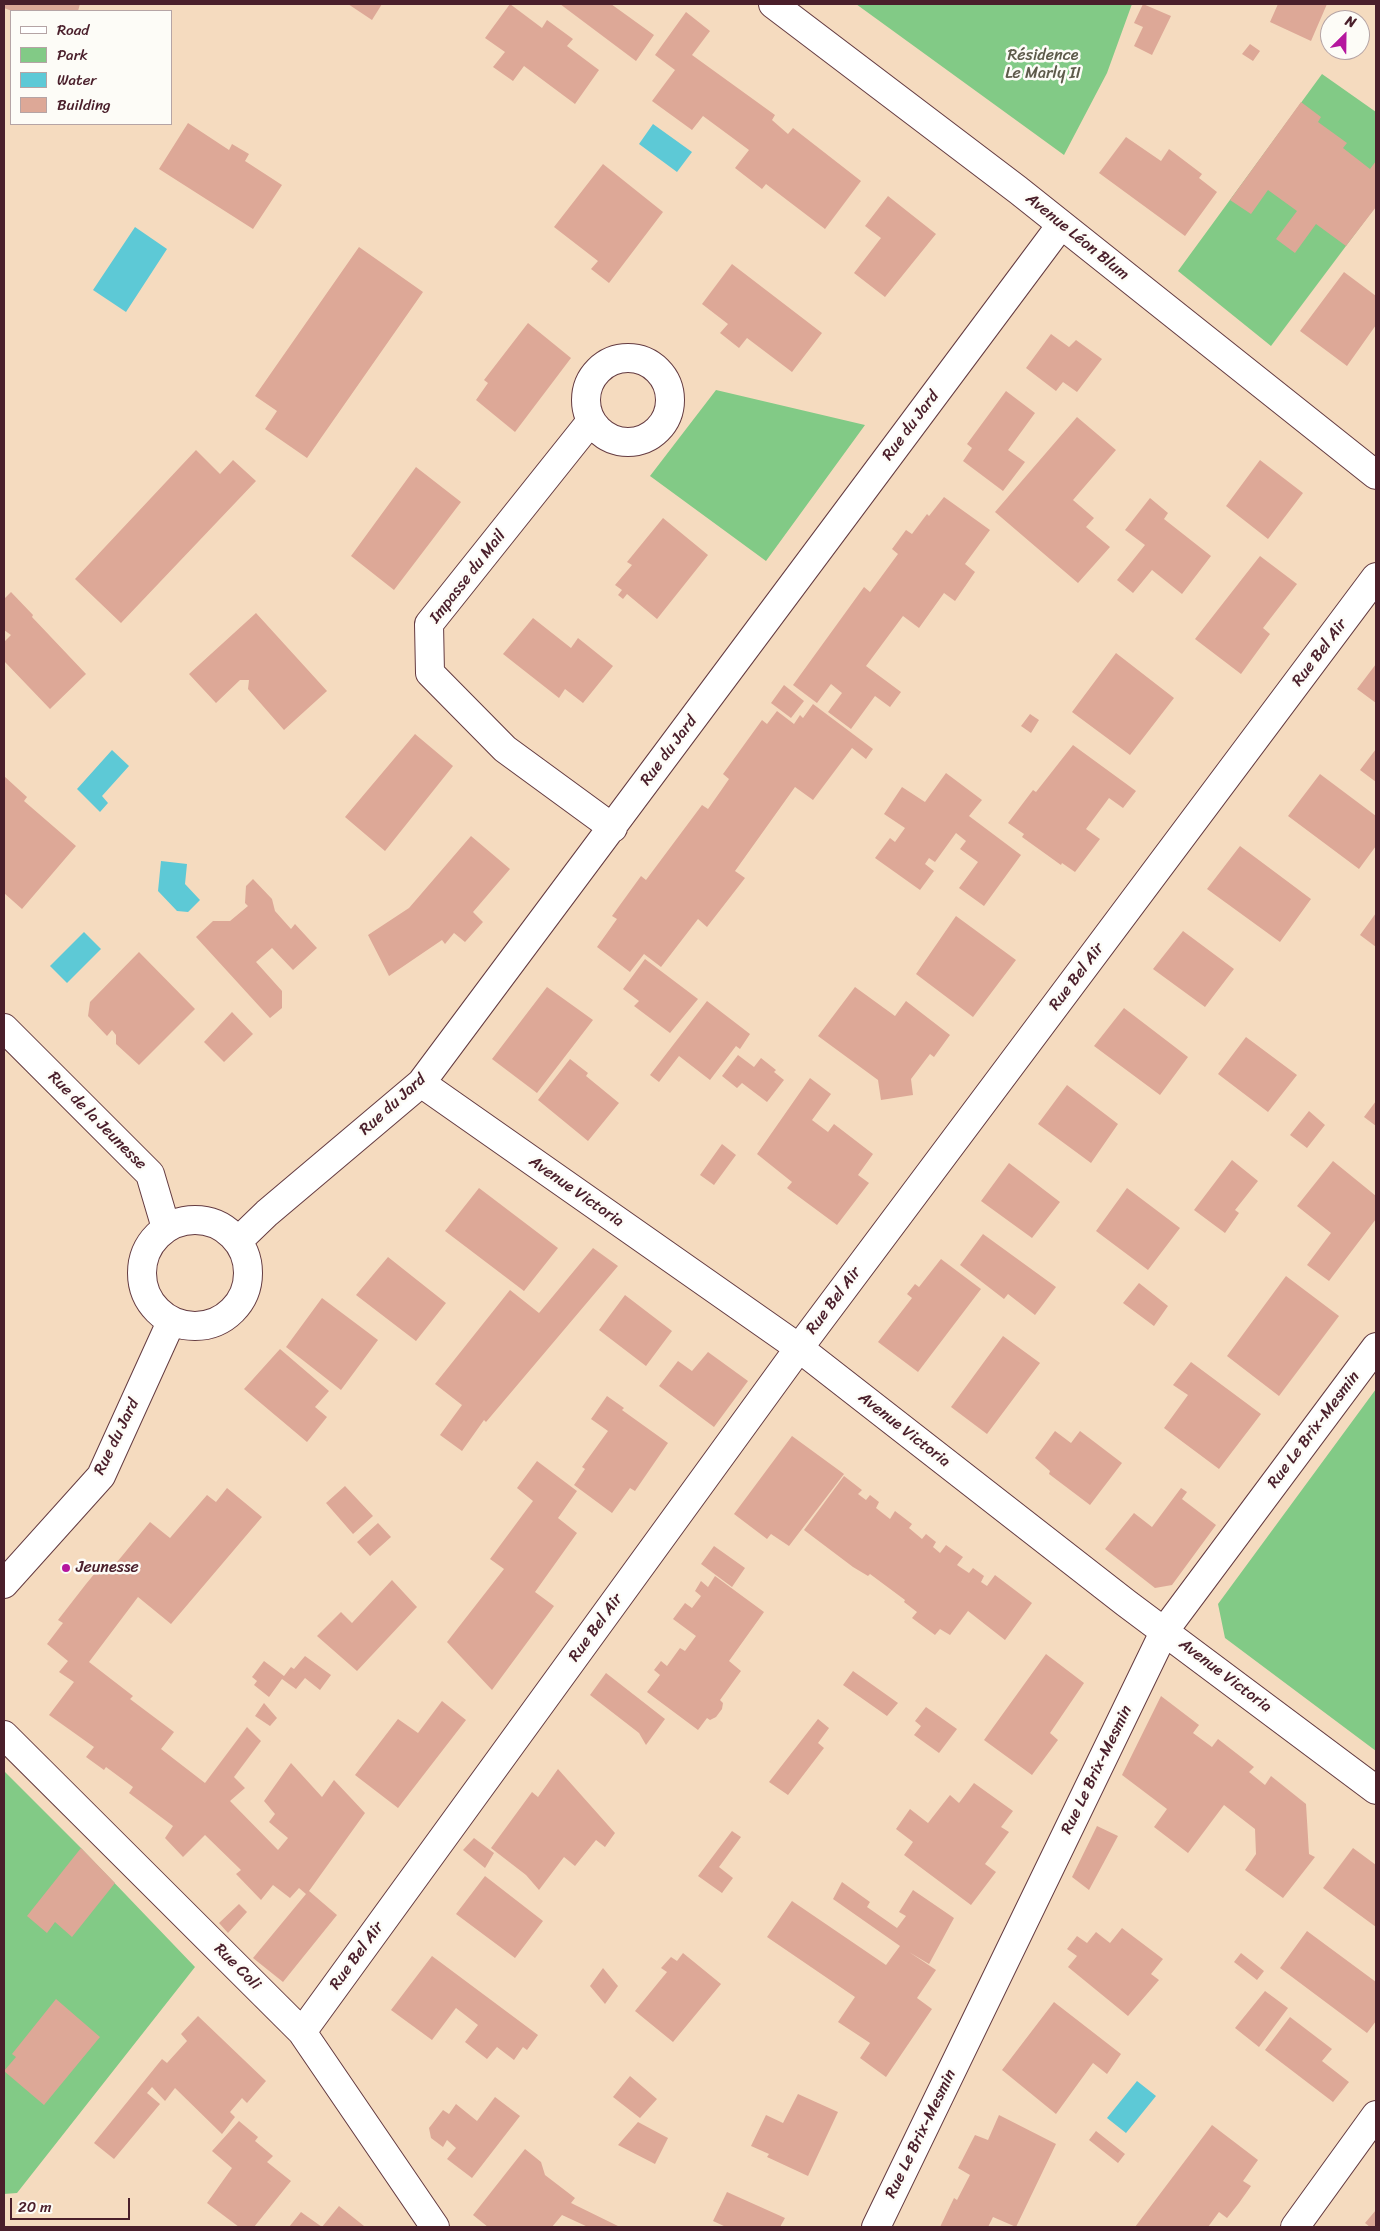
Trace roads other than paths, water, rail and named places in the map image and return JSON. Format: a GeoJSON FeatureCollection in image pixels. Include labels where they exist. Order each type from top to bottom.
{"type":"FeatureCollection","features":[{"type":"Feature","properties":{"kind":"street","name":"Avenue Léon Blum"},"geometry":{"type":"LineString","coordinates":[[773,4],[1061,224],[1376,475]]}},
{"type":"Feature","properties":{"kind":"street","name":"Rue du Jard"},"geometry":{"type":"LineString","coordinates":[[238,1241],[267,1213],[421,1083],[613,828],[1061,224]]}},
{"type":"Feature","properties":{"kind":"street","name":"Impasse du Mail"},"geometry":{"type":"LineString","coordinates":[[591,421],[428,624],[430,673],[505,749],[613,828]]}},
{"type":"Feature","properties":{"kind":"street","name":"Rue Bel Air"},"geometry":{"type":"LineString","coordinates":[[302,2032],[799,1348],[1376,577]]}},
{"type":"Feature","properties":{"kind":"street","name":"Rue de la Jeunesse"},"geometry":{"type":"LineString","coordinates":[[4,1028],[150,1174],[166,1228]]}},
{"type":"Feature","properties":{"kind":"street","name":"Avenue Victoria"},"geometry":{"type":"LineString","coordinates":[[421,1083],[799,1348],[1126,1603],[1165,1630],[1376,1790]]}},
{"type":"Feature","properties":{"kind":"street"},"geometry":{"type":"LineString","coordinates":[[196,1220],[212,1223],[226,1230],[238,1241],[246,1257],[249,1275],[245,1292],[236,1308],[222,1320],[206,1326],[188,1327],[171,1322],[158,1312],[148,1300],[142,1284],[141,1268],[145,1253],[154,1239],[166,1228],[180,1222],[196,1220]]}},
{"type":"Feature","properties":{"kind":"street","name":"Rue du Jard"},"geometry":{"type":"LineString","coordinates":[[4,1584],[100,1476],[171,1322]]}},
{"type":"Feature","properties":{"kind":"street","name":"Rue Le Brix-Mesmin"},"geometry":{"type":"LineString","coordinates":[[876,2227],[1165,1630],[1376,1347]]}},
{"type":"Feature","properties":{"kind":"street","name":"Rue Coli"},"geometry":{"type":"LineString","coordinates":[[4,1735],[302,2032],[435,2227]]}},
{"type":"Feature","properties":{"kind":"street"},"geometry":{"type":"LineString","coordinates":[[1295,2227],[1376,2115]]}},
{"type":"Feature","properties":{"kind":"water"},"geometry":{"type":"Polygon","coordinates":[[[653,124],[692,152],[677,172],[639,144],[653,124]]]}},
{"type":"Feature","properties":{"kind":"water"},"geometry":{"type":"Polygon","coordinates":[[[135,227],[167,249],[126,312],[93,290],[135,227]]]}},
{"type":"Feature","properties":{"kind":"water"},"geometry":{"type":"Polygon","coordinates":[[[112,750],[129,766],[102,796],[108,803],[100,812],[77,789],[112,750]]]}},
{"type":"Feature","properties":{"kind":"water"},"geometry":{"type":"Polygon","coordinates":[[[161,861],[187,864],[185,884],[200,900],[188,912],[177,911],[158,891],[161,861]]]}},
{"type":"Feature","properties":{"kind":"water"},"geometry":{"type":"Polygon","coordinates":[[[84,932],[101,949],[67,983],[50,966],[84,932]]]}},
{"type":"Feature","properties":{"kind":"water"},"geometry":{"type":"Polygon","coordinates":[[[1137,2081],[1156,2096],[1126,2133],[1107,2118],[1137,2081]]]}},
{"type":"Feature","properties":{"kind":"place","name":"Jeunesse"},"geometry":{"type":"Point","coordinates":[66,1568]}},
{"type":"Feature","properties":{"kind":"park label","name":"Résidence Le Marly II"},"geometry":{"type":"Point","coordinates":[1043,65]}}]}
